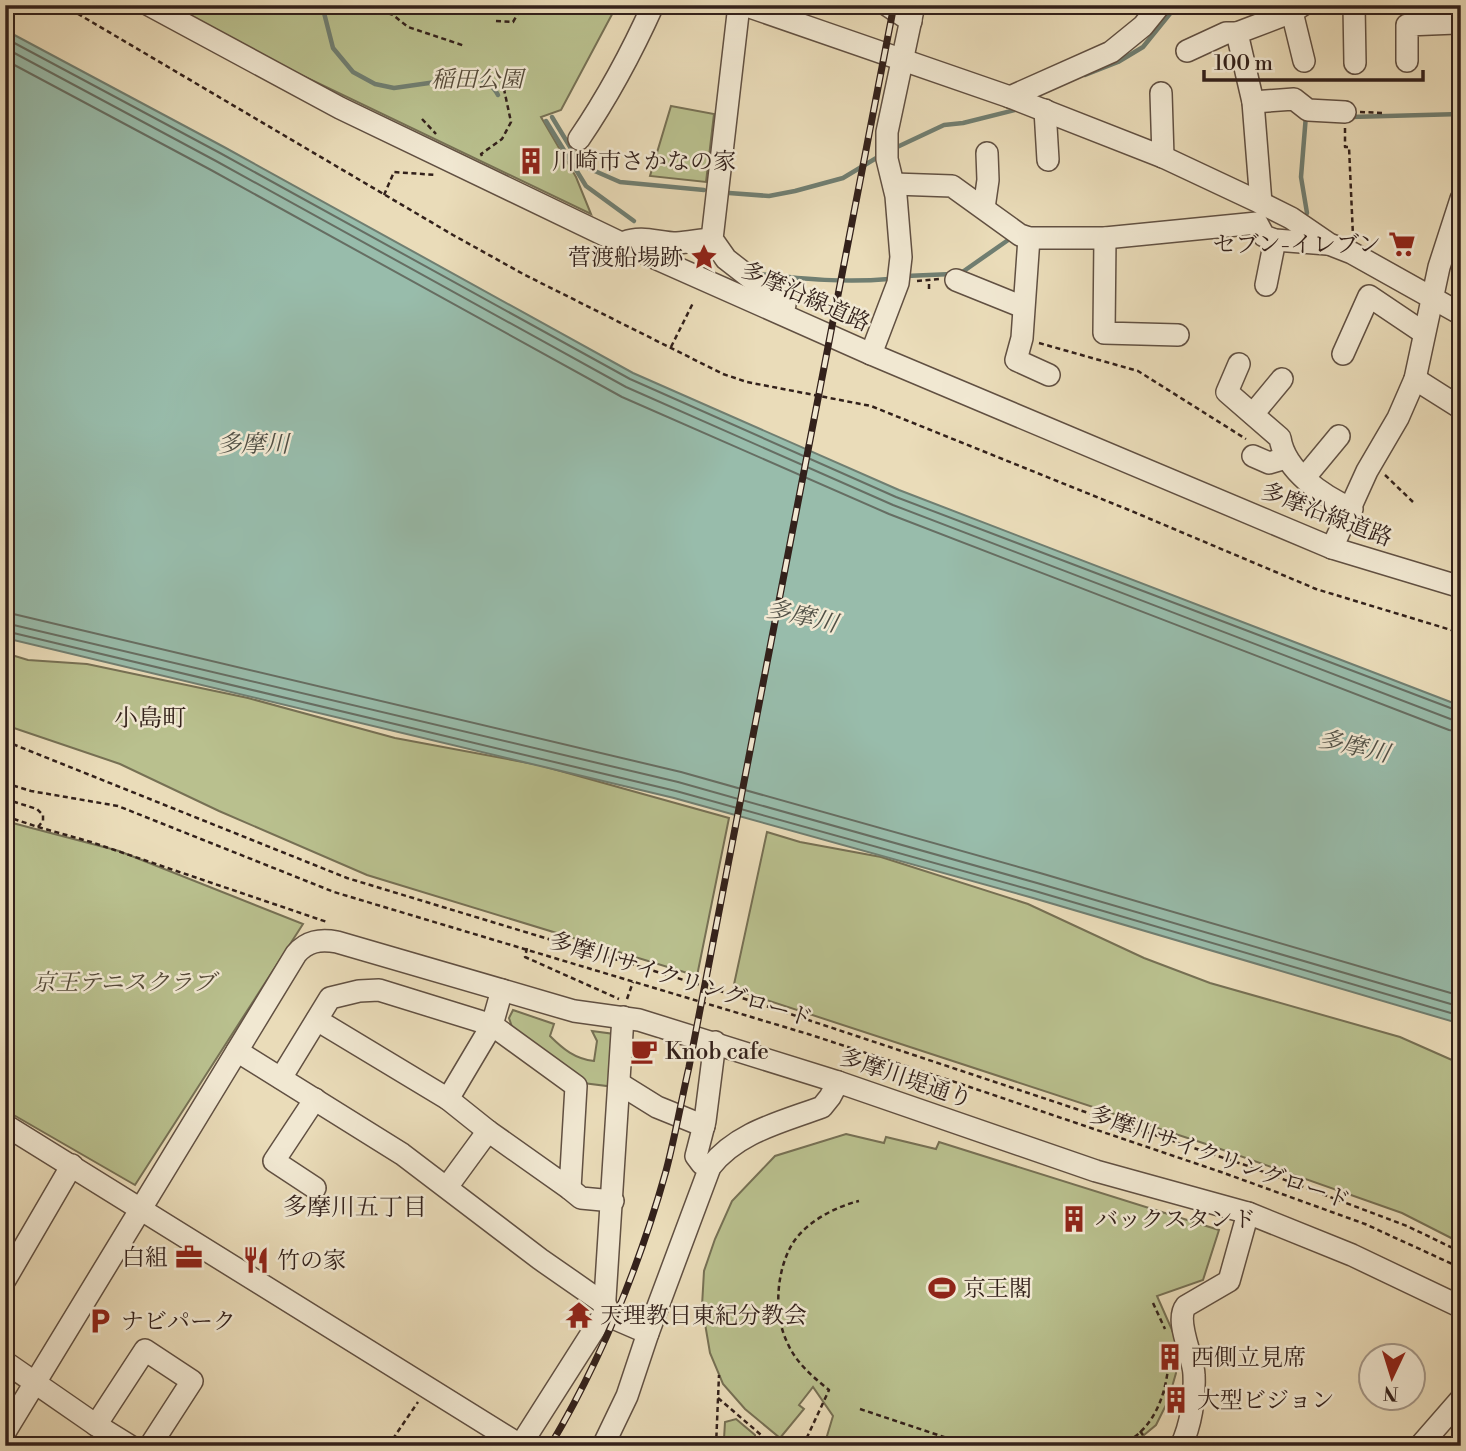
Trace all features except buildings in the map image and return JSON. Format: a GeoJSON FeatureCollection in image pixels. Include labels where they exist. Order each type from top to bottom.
{"type":"FeatureCollection","features":[{"type":"Feature","properties":{"kind":"street","name":"多摩沿線道路"},"geometry":{"type":"LineString","coordinates":[[149,5],[340,108],[497,184],[621,243],[871,354],[1332,548],[1461,587]]}},
{"type":"Feature","properties":{"kind":"street"},"geometry":{"type":"LineString","coordinates":[[579,139],[605,102],[653,5]]}},
{"type":"Feature","properties":{"kind":"street"},"geometry":{"type":"LineString","coordinates":[[739,5],[712,239],[726,259],[784,303],[790,316]]}},
{"type":"Feature","properties":{"kind":"street"},"geometry":{"type":"LineString","coordinates":[[744,5],[1028,104],[1163,157],[1261,203],[1329,244],[1352,253],[1461,314]]}},
{"type":"Feature","properties":{"kind":"street"},"geometry":{"type":"LineString","coordinates":[[871,354],[898,283],[901,257],[894,184],[887,159],[887,132],[913,13],[887,5]]}},
{"type":"Feature","properties":{"kind":"street"},"geometry":{"type":"LineString","coordinates":[[1028,104],[1111,52],[1143,26],[1160,5]]}},
{"type":"Feature","properties":{"kind":"street"},"geometry":{"type":"LineString","coordinates":[[1354,5],[1355,63]]}},
{"type":"Feature","properties":{"kind":"street"},"geometry":{"type":"LineString","coordinates":[[1187,51],[1226,33],[1237,33],[1283,10],[1304,61]]}},
{"type":"Feature","properties":{"kind":"street"},"geometry":{"type":"LineString","coordinates":[[1407,61],[1407,24],[1456,23],[1461,26]]}},
{"type":"Feature","properties":{"kind":"street"},"geometry":{"type":"LineString","coordinates":[[1237,33],[1252,102],[1261,203]]}},
{"type":"Feature","properties":{"kind":"street"},"geometry":{"type":"LineString","coordinates":[[1161,93],[1163,157]]}},
{"type":"Feature","properties":{"kind":"street"},"geometry":{"type":"LineString","coordinates":[[1252,102],[1294,99],[1308,110],[1345,112]]}},
{"type":"Feature","properties":{"kind":"street"},"geometry":{"type":"LineString","coordinates":[[1028,104],[1048,160]]}},
{"type":"Feature","properties":{"kind":"street"},"geometry":{"type":"LineString","coordinates":[[984,208],[988,180],[987,153]]}},
{"type":"Feature","properties":{"kind":"street"},"geometry":{"type":"LineString","coordinates":[[894,184],[952,186],[1020,235],[1029,238],[1105,238],[1257,223],[1264,236],[1275,240],[1329,244]]}},
{"type":"Feature","properties":{"kind":"street"},"geometry":{"type":"LineString","coordinates":[[1332,548],[1415,379],[1431,299],[1461,199]]}},
{"type":"Feature","properties":{"kind":"street"},"geometry":{"type":"LineString","coordinates":[[621,243],[635,237],[668,242],[712,239]]}},
{"type":"Feature","properties":{"kind":"street"},"geometry":{"type":"LineString","coordinates":[[1029,238],[1022,338],[1016,360],[1049,375]]}},
{"type":"Feature","properties":{"kind":"street"},"geometry":{"type":"LineString","coordinates":[[1105,238],[1104,333],[1178,335]]}},
{"type":"Feature","properties":{"kind":"street"},"geometry":{"type":"LineString","coordinates":[[1266,285],[1275,240]]}},
{"type":"Feature","properties":{"kind":"street"},"geometry":{"type":"LineString","coordinates":[[956,280],[1023,307]]}},
{"type":"Feature","properties":{"kind":"street"},"geometry":{"type":"LineString","coordinates":[[1343,354],[1369,296],[1424,333]]}},
{"type":"Feature","properties":{"kind":"street"},"geometry":{"type":"LineString","coordinates":[[1239,364],[1227,392],[1280,438],[1286,458],[1305,477],[1331,499],[1352,509]]}},
{"type":"Feature","properties":{"kind":"street"},"geometry":{"type":"LineString","coordinates":[[1253,414],[1282,379]]}},
{"type":"Feature","properties":{"kind":"street"},"geometry":{"type":"LineString","coordinates":[[1415,379],[1461,408]]}},
{"type":"Feature","properties":{"kind":"street"},"geometry":{"type":"LineString","coordinates":[[1305,477],[1339,436]]}},
{"type":"Feature","properties":{"kind":"street"},"geometry":{"type":"LineString","coordinates":[[1250,448],[1269,463],[1286,458]]}},
{"type":"Feature","properties":{"kind":"street"},"geometry":{"type":"LineString","coordinates":[[5,1432],[296,954],[325,932]]}},
{"type":"Feature","properties":{"kind":"street","name":"多摩川堤通り"},"geometry":{"type":"LineString","coordinates":[[325,932],[337,942],[574,1011],[624,1009],[1096,1171],[1248,1213],[1352,1255],[1461,1307]]}},
{"type":"Feature","properties":{"kind":"street"},"geometry":{"type":"LineString","coordinates":[[281,1078],[330,998],[359,991],[379,990],[492,1025],[576,1086],[570,1189]]}},
{"type":"Feature","properties":{"kind":"street"},"geometry":{"type":"LineString","coordinates":[[448,1099],[492,1025],[502,990]]}},
{"type":"Feature","properties":{"kind":"street"},"geometry":{"type":"LineString","coordinates":[[7,1129],[72,1166],[427,1387],[524,1444],[605,1310],[624,1009]]}},
{"type":"Feature","properties":{"kind":"street"},"geometry":{"type":"LineString","coordinates":[[317,1020],[448,1099],[581,1198],[612,1201]]}},
{"type":"Feature","properties":{"kind":"street"},"geometry":{"type":"LineString","coordinates":[[710,1167],[702,1164],[696,1156],[704,1126],[715,1042]]}},
{"type":"Feature","properties":{"kind":"street"},"geometry":{"type":"LineString","coordinates":[[237,1051],[402,1154],[605,1310],[648,1333]]}},
{"type":"Feature","properties":{"kind":"street"},"geometry":{"type":"LineString","coordinates":[[603,1446],[627,1396],[710,1167],[721,1152],[739,1139],[822,1107],[831,1097],[838,1082]]}},
{"type":"Feature","properties":{"kind":"street"},"geometry":{"type":"LineString","coordinates":[[620,1084],[657,1107],[704,1126]]}},
{"type":"Feature","properties":{"kind":"street"},"geometry":{"type":"LineString","coordinates":[[315,1099],[274,1161],[315,1188]]}},
{"type":"Feature","properties":{"kind":"street"},"geometry":{"type":"LineString","coordinates":[[447,1187],[488,1131]]}},
{"type":"Feature","properties":{"kind":"street"},"geometry":{"type":"LineString","coordinates":[[5,1280],[72,1166]]}},
{"type":"Feature","properties":{"kind":"street"},"geometry":{"type":"LineString","coordinates":[[1181,1446],[1193,1400],[1194,1373],[1182,1312],[1186,1306],[1229,1281],[1248,1213]]}},
{"type":"Feature","properties":{"kind":"street"},"geometry":{"type":"LineString","coordinates":[[96,1425],[145,1350],[192,1381],[150,1446]]}},
{"type":"Feature","properties":{"kind":"street"},"geometry":{"type":"LineString","coordinates":[[5,1362],[130,1446]]}},
{"type":"Feature","properties":{"kind":"street"},"geometry":{"type":"LineString","coordinates":[[1420,1446],[1460,1400]]}},
{"type":"Feature","properties":{"kind":"path"},"geometry":{"type":"LineString","coordinates":[[63,5],[384,196],[525,275],[723,374],[747,382],[871,406],[1316,589],[1461,633]]}},
{"type":"Feature","properties":{"kind":"path"},"geometry":{"type":"LineString","coordinates":[[363,5],[393,15],[408,27],[464,47]]}},
{"type":"Feature","properties":{"kind":"path"},"geometry":{"type":"LineString","coordinates":[[496,21],[513,22],[523,5]]}},
{"type":"Feature","properties":{"kind":"path"},"geometry":{"type":"LineString","coordinates":[[497,184],[481,154],[502,139],[511,122],[501,75]]}},
{"type":"Feature","properties":{"kind":"path"},"geometry":{"type":"LineString","coordinates":[[1352,253],[1349,147],[1345,147],[1345,112],[1385,113]]}},
{"type":"Feature","properties":{"kind":"path"},"geometry":{"type":"LineString","coordinates":[[384,196],[394,172],[439,175]]}},
{"type":"Feature","properties":{"kind":"path"},"geometry":{"type":"LineString","coordinates":[[929,280],[929,289]]}},
{"type":"Feature","properties":{"kind":"path"},"geometry":{"type":"LineString","coordinates":[[898,283],[956,280]]}},
{"type":"Feature","properties":{"kind":"path"},"geometry":{"type":"LineString","coordinates":[[671,348],[693,303]]}},
{"type":"Feature","properties":{"kind":"path"},"geometry":{"type":"LineString","coordinates":[[1022,338],[1138,371],[1250,448]]}},
{"type":"Feature","properties":{"kind":"path"},"geometry":{"type":"LineString","coordinates":[[1372,463],[1413,502]]}},
{"type":"Feature","properties":{"kind":"path"},"geometry":{"type":"LineString","coordinates":[[5,741],[347,878],[730,994],[1248,1166],[1407,1226],[1461,1252]]}},
{"type":"Feature","properties":{"kind":"path","name":"多摩川サイクリングロード"},"geometry":{"type":"LineString","coordinates":[[5,783],[31,791],[118,806],[334,892],[807,1034],[1221,1172],[1365,1224],[1461,1268]]}},
{"type":"Feature","properties":{"kind":"path"},"geometry":{"type":"LineString","coordinates":[[5,799],[37,809],[43,815],[43,821],[38,827]]}},
{"type":"Feature","properties":{"kind":"path"},"geometry":{"type":"LineString","coordinates":[[5,816],[91,842],[325,932]]}},
{"type":"Feature","properties":{"kind":"path"},"geometry":{"type":"LineString","coordinates":[[527,948],[525,957],[624,1009],[634,982]]}},
{"type":"Feature","properties":{"kind":"path"},"geometry":{"type":"LineString","coordinates":[[803,1446],[829,1390],[802,1368],[786,1341],[778,1307],[780,1277],[790,1247],[815,1220],[859,1201]]}},
{"type":"Feature","properties":{"kind":"path"},"geometry":{"type":"LineString","coordinates":[[1120,1446],[1128,1443],[1152,1420],[1169,1374],[1169,1339],[1153,1303]]}},
{"type":"Feature","properties":{"kind":"path"},"geometry":{"type":"LineString","coordinates":[[716,1446],[719,1375]]}},
{"type":"Feature","properties":{"kind":"path"},"geometry":{"type":"LineString","coordinates":[[388,1446],[427,1387]]}},
{"type":"Feature","properties":{"kind":"path"},"geometry":{"type":"LineString","coordinates":[[718,1398],[774,1446]]}},
{"type":"Feature","properties":{"kind":"path"},"geometry":{"type":"LineString","coordinates":[[860,1409],[971,1446]]}},
{"type":"Feature","properties":{"kind":"path"},"geometry":{"type":"LineString","coordinates":[[1140,1431],[1151,1446]]}},
{"type":"Feature","properties":{"kind":"green space","name":"稲田公園"},"geometry":{"type":"Polygon","coordinates":[[[167,5],[617,5],[561,110],[541,117],[576,177],[591,214],[220,36],[167,5]]]}},
{"type":"Feature","properties":{"kind":"green space"},"geometry":{"type":"Polygon","coordinates":[[[671,106],[714,114],[706,182],[650,176],[671,106]]]}},
{"type":"Feature","properties":{"kind":"green space"},"geometry":{"type":"Polygon","coordinates":[[[5,653],[28,660],[87,664],[248,698],[395,738],[539,765],[729,818],[697,976],[367,875],[219,811],[120,764],[5,725],[5,653]]]}},
{"type":"Feature","properties":{"kind":"green space","name":"京王テニスクラブ"},"geometry":{"type":"Polygon","coordinates":[[[5,821],[119,851],[303,924],[135,1185],[5,1110],[5,821]]]}},
{"type":"Feature","properties":{"kind":"green space"},"geometry":{"type":"Polygon","coordinates":[[[767,832],[800,842],[881,857],[1028,904],[1144,958],[1210,983],[1400,1037],[1461,1064],[1461,1243],[1402,1213],[1209,1145],[733,989],[767,832]]]}},
{"type":"Feature","properties":{"kind":"green space"},"geometry":{"type":"Polygon","coordinates":[[[513,1010],[554,1024],[550,1036],[570,1053],[587,1060],[594,1061],[597,1041],[592,1031],[614,1034],[615,1087],[583,1083],[514,1033],[509,1018],[513,1010]]]}},
{"type":"Feature","properties":{"kind":"green space","name":"京王閣"},"geometry":{"type":"Polygon","coordinates":[[[846,1134],[884,1143],[886,1137],[936,1149],[939,1142],[1219,1230],[1203,1280],[1157,1296],[1176,1339],[1176,1373],[1168,1401],[1156,1425],[1138,1440],[1141,1446],[824,1446],[833,1416],[813,1387],[799,1405],[804,1409],[780,1438],[745,1409],[723,1384],[710,1353],[702,1306],[704,1271],[715,1239],[732,1201],[775,1156],[846,1134]]]}},
{"type":"Feature","properties":{"kind":"green space"},"geometry":{"type":"Polygon","coordinates":[[[736,1419],[755,1435],[755,1444],[731,1445],[724,1439],[725,1422],[736,1419]]]}},
{"type":"Feature","properties":{"kind":"water","name":"多摩川"},"geometry":{"type":"Polygon","coordinates":[[[5,30],[224,147],[633,373],[899,490],[1461,706],[1461,1024],[1033,898],[674,798],[5,638],[5,30]]]}},
{"type":"Feature","properties":{"kind":"waterway"},"geometry":{"type":"LineString","coordinates":[[322,5],[333,48],[353,72],[375,84],[394,88],[471,77],[487,83],[498,95]]}},
{"type":"Feature","properties":{"kind":"waterway"},"geometry":{"type":"LineString","coordinates":[[1085,75],[1118,62],[1143,47],[1177,5]]}},
{"type":"Feature","properties":{"kind":"waterway"},"geometry":{"type":"LineString","coordinates":[[1456,5],[1461,9]]}},
{"type":"Feature","properties":{"kind":"waterway"},"geometry":{"type":"LineString","coordinates":[[895,148],[944,125],[1019,109]]}},
{"type":"Feature","properties":{"kind":"waterway"},"geometry":{"type":"LineString","coordinates":[[1350,117],[1461,114]]}},
{"type":"Feature","properties":{"kind":"waterway"},"geometry":{"type":"LineString","coordinates":[[1306,115],[1301,177],[1307,213]]}},
{"type":"Feature","properties":{"kind":"waterway"},"geometry":{"type":"LineString","coordinates":[[552,117],[581,165],[620,182],[704,190]]}},
{"type":"Feature","properties":{"kind":"waterway"},"geometry":{"type":"LineString","coordinates":[[546,121],[586,186],[634,221]]}},
{"type":"Feature","properties":{"kind":"waterway"},"geometry":{"type":"LineString","coordinates":[[729,193],[769,196],[795,191],[843,178],[878,157]]}},
{"type":"Feature","properties":{"kind":"waterway"},"geometry":{"type":"LineString","coordinates":[[961,273],[1011,238]]}},
{"type":"Feature","properties":{"kind":"waterway"},"geometry":{"type":"LineString","coordinates":[[760,274],[809,279],[889,279]]}},
{"type":"Feature","properties":{"kind":"waterway"},"geometry":{"type":"LineString","coordinates":[[906,276],[952,274]]}},
{"type":"Feature","properties":{"kind":"railway"},"geometry":{"type":"LineString","coordinates":[[550,1446],[586,1380],[617,1312],[644,1242],[669,1158],[689,1067],[894,5]]}},
{"type":"Feature","properties":{"kind":"place","name":"川崎市さかなの家"},"geometry":{"type":"Point","coordinates":[531,161]}},
{"type":"Feature","properties":{"kind":"place","name":"セブン-イレブン"},"geometry":{"type":"Point","coordinates":[1402,244]}},
{"type":"Feature","properties":{"kind":"place","name":"菅渡船場跡"},"geometry":{"type":"Point","coordinates":[704,257]}},
{"type":"Feature","properties":{"kind":"place","name":"Knob cafe"},"geometry":{"type":"Point","coordinates":[644,1051]}},
{"type":"Feature","properties":{"kind":"place","name":"バックスタンド"},"geometry":{"type":"Point","coordinates":[1074,1219]}},
{"type":"Feature","properties":{"kind":"place","name":"白組"},"geometry":{"type":"Point","coordinates":[189,1257]}},
{"type":"Feature","properties":{"kind":"place","name":"竹の家"},"geometry":{"type":"Point","coordinates":[256,1260]}},
{"type":"Feature","properties":{"kind":"place","name":"京王閣"},"geometry":{"type":"Point","coordinates":[942,1288]}},
{"type":"Feature","properties":{"kind":"place","name":"天理教日東紀分教会"},"geometry":{"type":"Point","coordinates":[579,1315]}},
{"type":"Feature","properties":{"kind":"place","name":"ナビパーク"},"geometry":{"type":"Point","coordinates":[100,1321]}},
{"type":"Feature","properties":{"kind":"place","name":"西側立見席"},"geometry":{"type":"Point","coordinates":[1170,1357]}},
{"type":"Feature","properties":{"kind":"place","name":"大型ビジョン"},"geometry":{"type":"Point","coordinates":[1176,1400]}},
{"type":"Feature","properties":{"kind":"district","name":"小島町"},"geometry":{"type":"Point","coordinates":[150,718]}},
{"type":"Feature","properties":{"kind":"district","name":"多摩川五丁目"},"geometry":{"type":"Point","coordinates":[355,1207]}}]}
